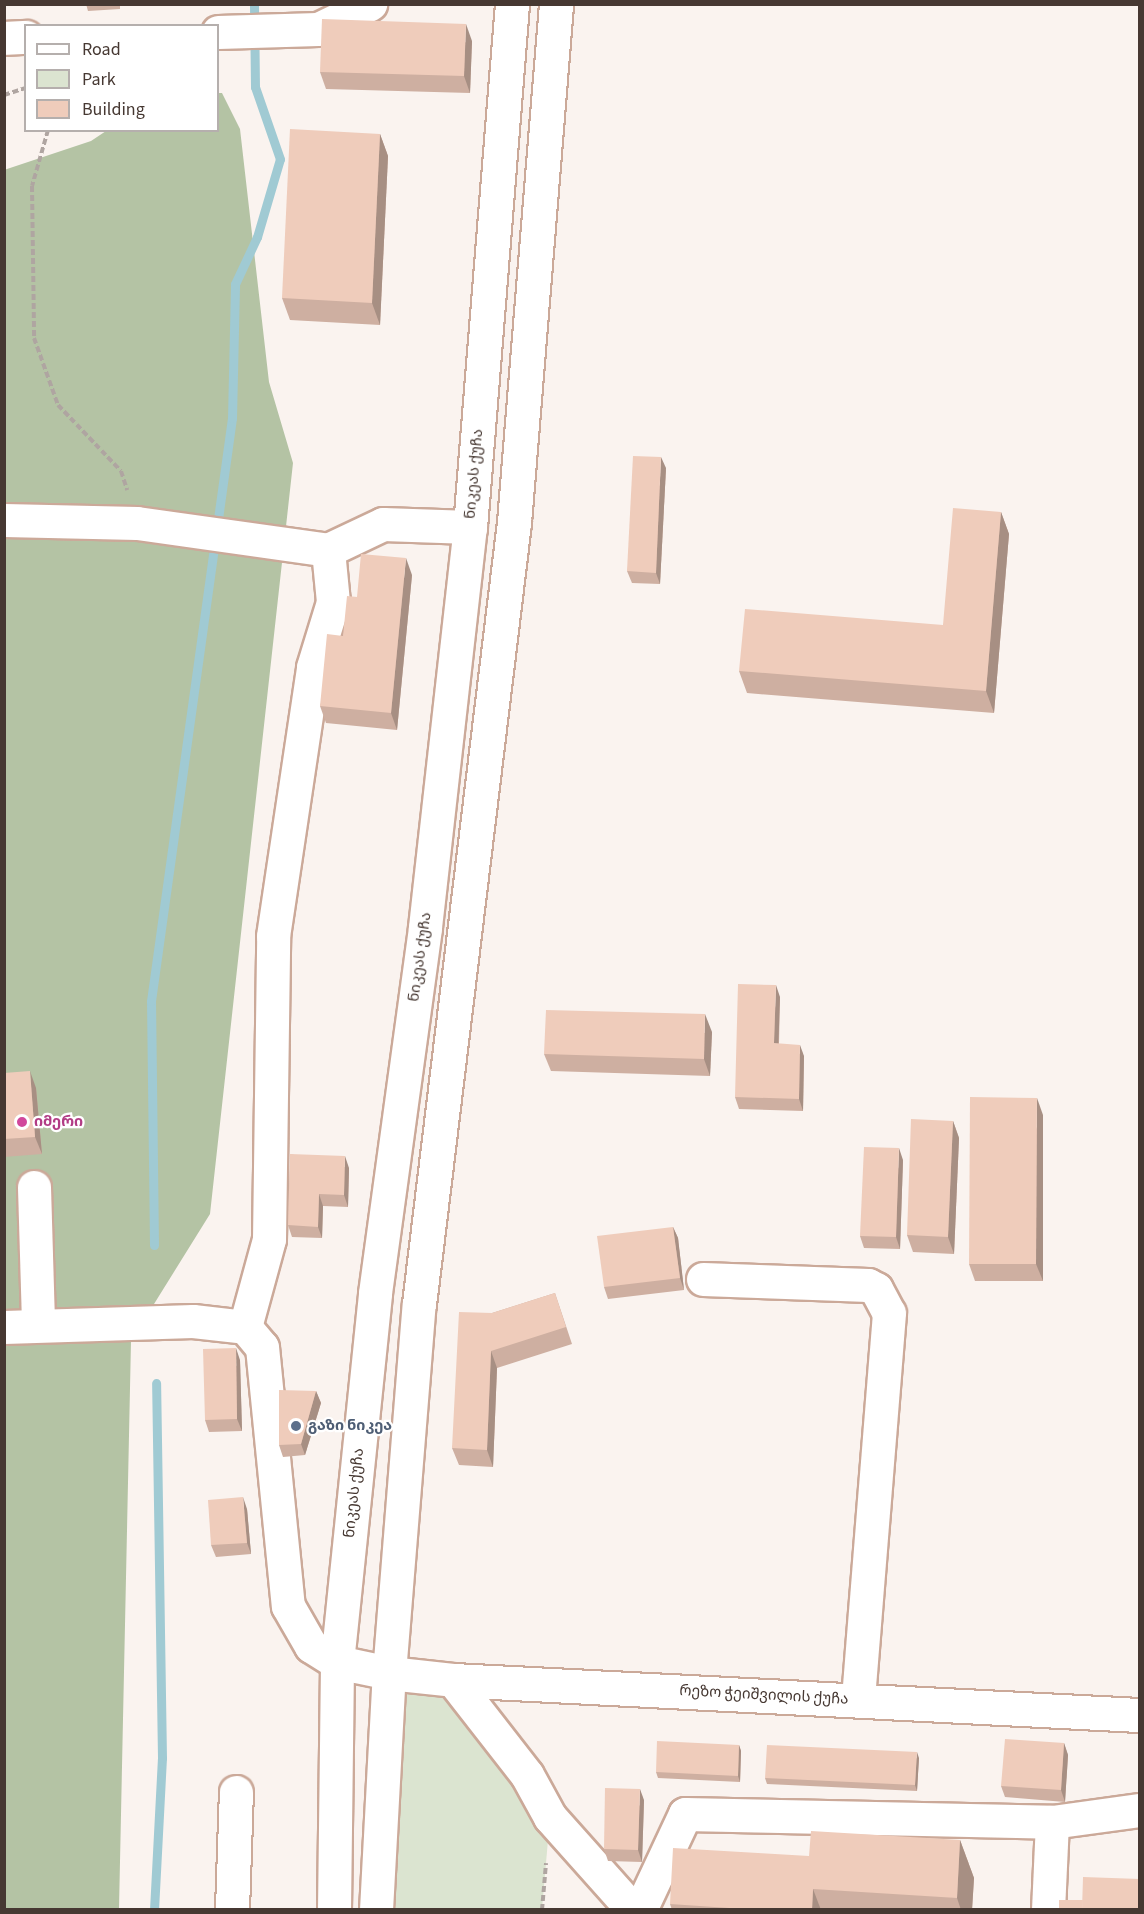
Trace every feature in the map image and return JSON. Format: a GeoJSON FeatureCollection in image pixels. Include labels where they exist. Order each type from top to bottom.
{"type":"FeatureCollection","features":[{"type":"Feature","properties":{"kind":"main road"},"geometry":{"type":"LineString","coordinates":[[219,32],[318,29],[370,4]]}},
{"type":"Feature","properties":{"kind":"main road","name":"ნიკეას ქუჩა"},"geometry":{"type":"LineString","coordinates":[[334,1910],[337,1662],[375,1293],[425,927],[470,527],[512,4]]}},
{"type":"Feature","properties":{"kind":"main road"},"geometry":{"type":"LineString","coordinates":[[376,1910],[389,1673],[419,1304],[514,522],[556,4]]}},
{"type":"Feature","properties":{"kind":"main road"},"geometry":{"type":"LineString","coordinates":[[4,38],[24,37]]}},
{"type":"Feature","properties":{"kind":"main road"},"geometry":{"type":"LineString","coordinates":[[4,520],[137,523],[328,550],[383,524],[470,527]]}},
{"type":"Feature","properties":{"kind":"main road"},"geometry":{"type":"LineString","coordinates":[[4,1327],[38,1324],[193,1321],[245,1327],[269,1239],[273,936],[312,667],[333,602],[328,550]]}},
{"type":"Feature","properties":{"kind":"main road"},"geometry":{"type":"LineString","coordinates":[[34,1187],[38,1324]]}},
{"type":"Feature","properties":{"kind":"main road"},"geometry":{"type":"LineString","coordinates":[[703,1279],[868,1285],[876,1289],[889,1313],[858,1700]]}},
{"type":"Feature","properties":{"kind":"main road","name":"რეზო ჭეიშვილის ქუჩა"},"geometry":{"type":"LineString","coordinates":[[245,1327],[262,1347],[288,1606],[311,1646],[337,1662],[389,1673],[453,1680],[1140,1714]]}},
{"type":"Feature","properties":{"kind":"main road"},"geometry":{"type":"LineString","coordinates":[[453,1680],[528,1775],[550,1817],[633,1910]]}},
{"type":"Feature","properties":{"kind":"main road"},"geometry":{"type":"LineString","coordinates":[[232,1910],[236,1792]]}},
{"type":"Feature","properties":{"kind":"main road"},"geometry":{"type":"LineString","coordinates":[[640,1910],[685,1814],[1052,1822],[1140,1810]]}},
{"type":"Feature","properties":{"kind":"main road"},"geometry":{"type":"LineString","coordinates":[[1048,1910],[1052,1822]]}},
{"type":"Feature","properties":{"kind":"path"},"geometry":{"type":"LineString","coordinates":[[4,95],[24,89]]}},
{"type":"Feature","properties":{"kind":"path"},"geometry":{"type":"LineString","coordinates":[[47,132],[32,186],[34,338],[58,405],[121,471],[137,523]]}},
{"type":"Feature","properties":{"kind":"green space"},"geometry":{"type":"Polygon","coordinates":[[[219,93],[222,93],[240,129],[269,382],[293,463],[210,1214],[131,1341],[119,1909],[5,1909],[4,170],[91,141],[104,132],[219,132],[219,93]]]}},
{"type":"Feature","properties":{"kind":"green space"},"geometry":{"type":"Polygon","coordinates":[[[389,1673],[453,1680],[550,1817],[542,1909],[376,1910],[389,1673]]]}},
{"type":"Feature","properties":{"kind":"building"},"geometry":{"type":"Polygon","coordinates":[[[322,19],[466,24],[464,76],[320,72],[322,19]]]}},
{"type":"Feature","properties":{"kind":"building"},"geometry":{"type":"Polygon","coordinates":[[[290,129],[380,134],[372,303],[282,298],[290,129]]]}},
{"type":"Feature","properties":{"kind":"building"},"geometry":{"type":"Polygon","coordinates":[[[633,456],[661,457],[656,573],[627,571],[633,456]]]}},
{"type":"Feature","properties":{"kind":"building"},"geometry":{"type":"Polygon","coordinates":[[[953,508],[1001,512],[986,691],[739,671],[745,609],[943,625],[953,508]]]}},
{"type":"Feature","properties":{"kind":"building"},"geometry":{"type":"Polygon","coordinates":[[[361,554],[406,558],[391,713],[320,706],[327,634],[343,636],[347,596],[357,597],[361,554]]]}},
{"type":"Feature","properties":{"kind":"building"},"geometry":{"type":"Polygon","coordinates":[[[738,984],[776,985],[774,1043],[800,1045],[799,1099],[735,1097],[738,984]]]}},
{"type":"Feature","properties":{"kind":"building"},"geometry":{"type":"Polygon","coordinates":[[[546,1010],[705,1014],[704,1059],[544,1054],[546,1010]]]}},
{"type":"Feature","properties":{"kind":"building","name":"იმერი"},"geometry":{"type":"Polygon","coordinates":[[[30,1071],[35,1137],[4,1139],[4,1073],[30,1071]]]}},
{"type":"Feature","properties":{"kind":"building"},"geometry":{"type":"Polygon","coordinates":[[[970,1097],[1037,1098],[1036,1264],[969,1264],[970,1097]]]}},
{"type":"Feature","properties":{"kind":"building"},"geometry":{"type":"Polygon","coordinates":[[[911,1119],[953,1121],[948,1237],[907,1235],[911,1119]]]}},
{"type":"Feature","properties":{"kind":"building"},"geometry":{"type":"Polygon","coordinates":[[[864,1147],[899,1148],[896,1237],[860,1236],[864,1147]]]}},
{"type":"Feature","properties":{"kind":"building"},"geometry":{"type":"Polygon","coordinates":[[[290,1154],[345,1156],[344,1195],[319,1194],[318,1227],[288,1225],[290,1154]]]}},
{"type":"Feature","properties":{"kind":"building"},"geometry":{"type":"Polygon","coordinates":[[[673,1227],[680,1278],[604,1287],[597,1236],[673,1227]]]}},
{"type":"Feature","properties":{"kind":"building"},"geometry":{"type":"Polygon","coordinates":[[[555,1293],[566,1327],[491,1351],[487,1450],[452,1448],[459,1312],[492,1313],[555,1293]]]}},
{"type":"Feature","properties":{"kind":"building"},"geometry":{"type":"Polygon","coordinates":[[[236,1348],[237,1419],[205,1420],[203,1349],[236,1348]]]}},
{"type":"Feature","properties":{"kind":"building"},"geometry":{"type":"Polygon","coordinates":[[[279,1390],[316,1391],[301,1444],[279,1445],[279,1390]]]}},
{"type":"Feature","properties":{"kind":"building"},"geometry":{"type":"Polygon","coordinates":[[[243,1497],[247,1543],[211,1545],[208,1500],[243,1497]]]}},
{"type":"Feature","properties":{"kind":"building"},"geometry":{"type":"Polygon","coordinates":[[[1005,1739],[1064,1743],[1061,1790],[1001,1786],[1005,1739]]]}},
{"type":"Feature","properties":{"kind":"building"},"geometry":{"type":"Polygon","coordinates":[[[657,1741],[739,1745],[738,1776],[656,1772],[657,1741]]]}},
{"type":"Feature","properties":{"kind":"building"},"geometry":{"type":"Polygon","coordinates":[[[767,1745],[917,1752],[915,1785],[765,1778],[767,1745]]]}},
{"type":"Feature","properties":{"kind":"building"},"geometry":{"type":"Polygon","coordinates":[[[605,1788],[640,1789],[638,1850],[604,1849],[605,1788]]]}},
{"type":"Feature","properties":{"kind":"building"},"geometry":{"type":"Polygon","coordinates":[[[811,1831],[960,1840],[957,1898],[813,1889],[812,1910],[759,1910],[670,1904],[673,1848],[809,1856],[811,1831]]]}},
{"type":"Feature","properties":{"kind":"building"},"geometry":{"type":"Polygon","coordinates":[[[1083,1877],[1140,1879],[1140,1910],[1082,1910],[1083,1877]]]}},
{"type":"Feature","properties":{"kind":"building"},"geometry":{"type":"Polygon","coordinates":[[[1059,1900],[1083,1900],[1082,1910],[1059,1910],[1059,1900]]]}},
{"type":"Feature","properties":{"kind":"waterway"},"geometry":{"type":"LineString","coordinates":[[154,1245],[151,1001],[232,418],[235,284],[257,237],[280,159],[255,87],[254,4]]}},
{"type":"Feature","properties":{"kind":"waterway"},"geometry":{"type":"LineString","coordinates":[[154,1910],[162,1758],[156,1383]]}},
{"type":"Feature","properties":{"kind":"place","name":"იმერი"},"geometry":{"type":"Point","coordinates":[22,1122]}},
{"type":"Feature","properties":{"kind":"place","name":"გაზი ნიკეა"},"geometry":{"type":"Point","coordinates":[296,1426]}}]}
